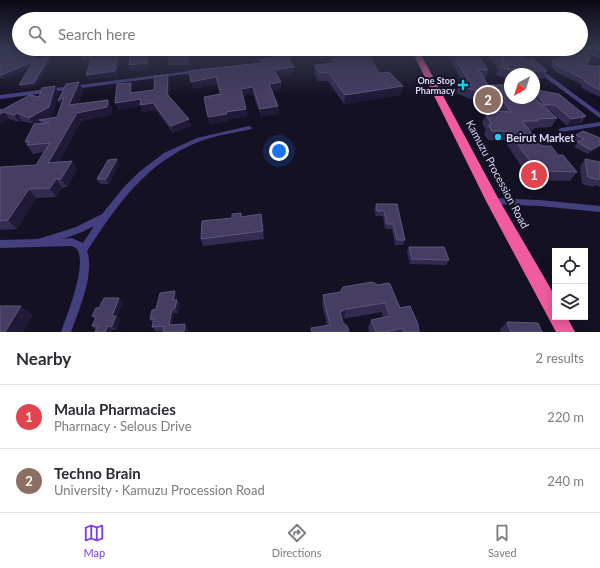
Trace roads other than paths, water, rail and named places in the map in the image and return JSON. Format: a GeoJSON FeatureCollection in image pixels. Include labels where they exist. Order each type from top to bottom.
{"type":"FeatureCollection","features":[{"type":"Feature","properties":{"kind":"highway","name":"Kamuzu Procession Road"},"geometry":{"type":"LineString","coordinates":[[422,64],[493,201],[552,308]]}},
{"type":"Feature","properties":{"kind":"highway"},"geometry":{"type":"LineString","coordinates":[[559,320],[566,332]]}},
{"type":"Feature","properties":{"kind":"street"},"geometry":{"type":"LineString","coordinates":[[530,64],[600,116]]}},
{"type":"Feature","properties":{"kind":"street"},"geometry":{"type":"LineString","coordinates":[[0,96],[204,70]]}},
{"type":"Feature","properties":{"kind":"street"},"geometry":{"type":"LineString","coordinates":[[561,130],[600,124]]}},
{"type":"Feature","properties":{"kind":"street"},"geometry":{"type":"LineString","coordinates":[[83,250],[105,216],[127,189],[142,174],[166,155],[199,139],[249,128]]}},
{"type":"Feature","properties":{"kind":"street"},"geometry":{"type":"LineString","coordinates":[[493,201],[540,203],[600,209]]}},
{"type":"Feature","properties":{"kind":"street"},"geometry":{"type":"LineString","coordinates":[[41,242],[80,230],[105,216]]}},
{"type":"Feature","properties":{"kind":"street"},"geometry":{"type":"LineString","coordinates":[[0,244],[72,242],[79,245],[83,250],[85,265],[81,285],[66,332]]}},
{"type":"Feature","properties":{"kind":"place","name":"One Stop Pharmacy"},"geometry":{"type":"Point","coordinates":[463,85]}},
{"type":"Feature","properties":{"kind":"place","name":"Techno Brain"},"geometry":{"type":"Point","coordinates":[488,100]}},
{"type":"Feature","properties":{"kind":"place","name":"Beirut Market"},"geometry":{"type":"Point","coordinates":[498,137]}},
{"type":"Feature","properties":{"kind":"place","name":"Maula Pharmacies"},"geometry":{"type":"Point","coordinates":[534,175]}}]}
